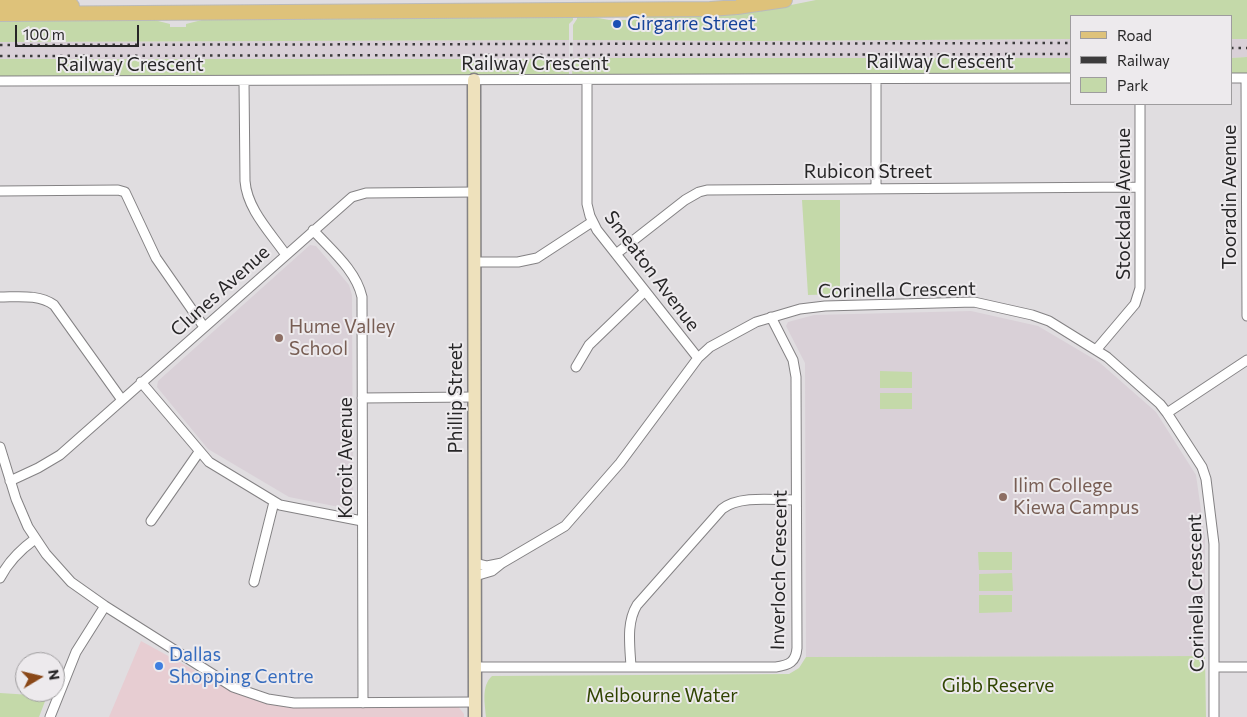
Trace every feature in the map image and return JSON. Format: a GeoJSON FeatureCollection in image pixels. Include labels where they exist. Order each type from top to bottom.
{"type":"FeatureCollection","features":[{"type":"Feature","properties":{"kind":"main road"},"geometry":{"type":"LineString","coordinates":[[0,14],[558,5],[719,8],[785,0]]}},
{"type":"Feature","properties":{"kind":"main road"},"geometry":{"type":"LineString","coordinates":[[0,2],[68,2],[72,6],[72,13]]}},
{"type":"Feature","properties":{"kind":"street","name":"Railway Crescent"},"geometry":{"type":"LineString","coordinates":[[0,81],[1070,78]]}},
{"type":"Feature","properties":{"kind":"street"},"geometry":{"type":"LineString","coordinates":[[1232,78],[1246,78]]}},
{"type":"Feature","properties":{"kind":"street","name":"Tooradin Avenue"},"geometry":{"type":"LineString","coordinates":[[1246,78],[1247,316]]}},
{"type":"Feature","properties":{"kind":"street"},"geometry":{"type":"LineString","coordinates":[[876,79],[876,189]]}},
{"type":"Feature","properties":{"kind":"street","name":"Phillip Street"},"geometry":{"type":"LineString","coordinates":[[474,80],[475,717]]}},
{"type":"Feature","properties":{"kind":"street","name":"Smeaton Avenue"},"geometry":{"type":"LineString","coordinates":[[587,80],[587,204],[592,222],[698,358]]}},
{"type":"Feature","properties":{"kind":"street"},"geometry":{"type":"LineString","coordinates":[[244,81],[245,188],[252,206],[286,255]]}},
{"type":"Feature","properties":{"kind":"street","name":"Stockdale Avenue"},"geometry":{"type":"LineString","coordinates":[[1096,350],[1135,304],[1139,292],[1141,274],[1140,105]]}},
{"type":"Feature","properties":{"kind":"street","name":"Rubicon Street"},"geometry":{"type":"LineString","coordinates":[[616,254],[685,200],[707,190],[1140,188]]}},
{"type":"Feature","properties":{"kind":"street"},"geometry":{"type":"LineString","coordinates":[[0,191],[118,190],[125,192],[156,258],[204,327]]}},
{"type":"Feature","properties":{"kind":"street","name":"Clunes Avenue"},"geometry":{"type":"LineString","coordinates":[[10,481],[60,455],[346,200],[361,193],[474,192]]}},
{"type":"Feature","properties":{"kind":"street"},"geometry":{"type":"LineString","coordinates":[[474,262],[518,262],[538,258],[592,222]]}},
{"type":"Feature","properties":{"kind":"street","name":"Koroit Avenue"},"geometry":{"type":"LineString","coordinates":[[313,230],[351,271],[361,291],[363,703]]}},
{"type":"Feature","properties":{"kind":"street"},"geometry":{"type":"LineString","coordinates":[[576,367],[589,345],[645,291]]}},
{"type":"Feature","properties":{"kind":"street"},"geometry":{"type":"LineString","coordinates":[[0,297],[42,298],[54,305],[122,400]]}},
{"type":"Feature","properties":{"kind":"street","name":"Corinella Crescent"},"geometry":{"type":"LineString","coordinates":[[475,570],[487,574],[502,563],[565,526],[620,463],[698,358],[710,348],[756,322],[811,307],[974,302],[1041,318],[1107,357],[1153,397],[1167,413],[1202,467],[1206,479],[1214,544],[1214,717]]}},
{"type":"Feature","properties":{"kind":"street","name":"Inverloch Crescent"},"geometry":{"type":"LineString","coordinates":[[476,667],[776,667],[792,662],[797,648],[795,366],[771,317]]}},
{"type":"Feature","properties":{"kind":"street"},"geometry":{"type":"LineString","coordinates":[[1167,413],[1247,360]]}},
{"type":"Feature","properties":{"kind":"street"},"geometry":{"type":"LineString","coordinates":[[141,382],[209,462],[274,502],[284,506],[362,521]]}},
{"type":"Feature","properties":{"kind":"street"},"geometry":{"type":"LineString","coordinates":[[362,398],[475,397]]}},
{"type":"Feature","properties":{"kind":"street"},"geometry":{"type":"LineString","coordinates":[[0,447],[22,514],[35,540],[57,568],[71,582],[105,606],[225,682],[243,691],[278,701],[306,703],[475,702]]}},
{"type":"Feature","properties":{"kind":"street"},"geometry":{"type":"LineString","coordinates":[[151,521],[199,452]]}},
{"type":"Feature","properties":{"kind":"street"},"geometry":{"type":"LineString","coordinates":[[631,667],[630,622],[637,604],[722,509],[736,501],[796,500]]}},
{"type":"Feature","properties":{"kind":"street"},"geometry":{"type":"LineString","coordinates":[[254,582],[274,502]]}},
{"type":"Feature","properties":{"kind":"street"},"geometry":{"type":"LineString","coordinates":[[0,578],[12,559],[35,540]]}},
{"type":"Feature","properties":{"kind":"street"},"geometry":{"type":"LineString","coordinates":[[50,717],[76,652],[105,606]]}},
{"type":"Feature","properties":{"kind":"street"},"geometry":{"type":"LineString","coordinates":[[1214,667],[1247,667]]}},
{"type":"Feature","properties":{"kind":"shaded area"},"geometry":{"type":"Polygon","coordinates":[[[1070,39],[1070,58],[573,58],[573,40],[1070,39]]]}},
{"type":"Feature","properties":{"kind":"shaded area"},"geometry":{"type":"Polygon","coordinates":[[[1232,39],[1247,39],[1247,57],[1232,58],[1232,39]]]}},
{"type":"Feature","properties":{"kind":"shaded area"},"geometry":{"type":"Polygon","coordinates":[[[569,40],[569,58],[567,59],[0,59],[0,42],[569,40]]]}},
{"type":"Feature","properties":{"kind":"shaded area","name":"Hume Valley School"},"geometry":{"type":"Polygon","coordinates":[[[310,245],[316,246],[344,279],[349,285],[352,295],[353,506],[349,509],[289,497],[208,449],[157,387],[158,381],[310,245]]]}},
{"type":"Feature","properties":{"kind":"shaded area","name":"Ilim College Kiewa Campus"},"geometry":{"type":"Polygon","coordinates":[[[971,311],[1038,326],[1099,362],[1156,412],[1196,475],[1205,538],[1205,656],[806,657],[805,363],[786,326],[788,322],[814,315],[971,311]]]}},
{"type":"Feature","properties":{"kind":"shaded area","name":"Dallas Shopping Centre"},"geometry":{"type":"Polygon","coordinates":[[[141,641],[234,692],[269,703],[309,708],[457,705],[464,714],[464,717],[109,717],[141,641]]]}},
{"type":"Feature","properties":{"kind":"green space"},"geometry":{"type":"Polygon","coordinates":[[[816,0],[1247,0],[1247,39],[1232,39],[1232,15],[1070,15],[1070,39],[573,40],[573,25],[577,16],[609,20],[630,20],[652,15],[756,12],[816,0]]]}},
{"type":"Feature","properties":{"kind":"green space"},"geometry":{"type":"Polygon","coordinates":[[[573,16],[573,20],[569,24],[569,40],[0,42],[0,20],[150,19],[170,24],[170,27],[186,27],[186,24],[206,19],[573,16]]]}},
{"type":"Feature","properties":{"kind":"green space"},"geometry":{"type":"Polygon","coordinates":[[[1247,57],[1247,73],[1232,73],[1232,58],[1247,57]]]}},
{"type":"Feature","properties":{"kind":"green space"},"geometry":{"type":"Polygon","coordinates":[[[573,58],[1070,58],[1070,74],[572,76],[573,58]]]}},
{"type":"Feature","properties":{"kind":"green space"},"geometry":{"type":"Polygon","coordinates":[[[0,59],[567,59],[569,76],[0,77],[0,59]]]}},
{"type":"Feature","properties":{"kind":"green space"},"geometry":{"type":"Polygon","coordinates":[[[802,200],[840,200],[840,294],[808,295],[802,200]]]}},
{"type":"Feature","properties":{"kind":"green space"},"geometry":{"type":"Polygon","coordinates":[[[880,371],[912,372],[912,388],[880,388],[880,371]]]}},
{"type":"Feature","properties":{"kind":"green space"},"geometry":{"type":"Polygon","coordinates":[[[880,393],[912,393],[912,409],[880,409],[880,393]]]}},
{"type":"Feature","properties":{"kind":"green space"},"geometry":{"type":"Polygon","coordinates":[[[978,552],[1012,552],[1012,570],[979,570],[978,552]]]}},
{"type":"Feature","properties":{"kind":"green space"},"geometry":{"type":"Polygon","coordinates":[[[1012,573],[1013,591],[979,591],[979,574],[1012,573]]]}},
{"type":"Feature","properties":{"kind":"green space"},"geometry":{"type":"Polygon","coordinates":[[[979,595],[1012,595],[1012,612],[979,613],[979,595]]]}},
{"type":"Feature","properties":{"kind":"green space","name":"Gibb Reserve"},"geometry":{"type":"Polygon","coordinates":[[[1205,656],[1206,717],[486,717],[485,690],[492,676],[789,674],[799,668],[806,657],[1205,656]]]}},
{"type":"Feature","properties":{"kind":"green space"},"geometry":{"type":"Polygon","coordinates":[[[0,693],[15,694],[15,702],[45,702],[39,717],[0,717],[0,693]]]}},
{"type":"Feature","properties":{"kind":"railway"},"geometry":{"type":"LineString","coordinates":[[0,45],[1070,43]]}},
{"type":"Feature","properties":{"kind":"railway"},"geometry":{"type":"LineString","coordinates":[[1232,48],[1247,48]]}},
{"type":"Feature","properties":{"kind":"railway"},"geometry":{"type":"LineString","coordinates":[[0,56],[1070,54]]}},
{"type":"Feature","properties":{"kind":"place","name":"Girgarre Street"},"geometry":{"type":"Point","coordinates":[617,24]}},
{"type":"Feature","properties":{"kind":"place","name":"Hume Valley School"},"geometry":{"type":"Point","coordinates":[279,338]}},
{"type":"Feature","properties":{"kind":"place","name":"Ilim College Kiewa Campus"},"geometry":{"type":"Point","coordinates":[1003,497]}},
{"type":"Feature","properties":{"kind":"place","name":"Dallas Shopping Centre"},"geometry":{"type":"Point","coordinates":[159,666]}},
{"type":"Feature","properties":{"kind":"park label","name":"Melbourne Water"},"geometry":{"type":"Point","coordinates":[662,696]}}]}
